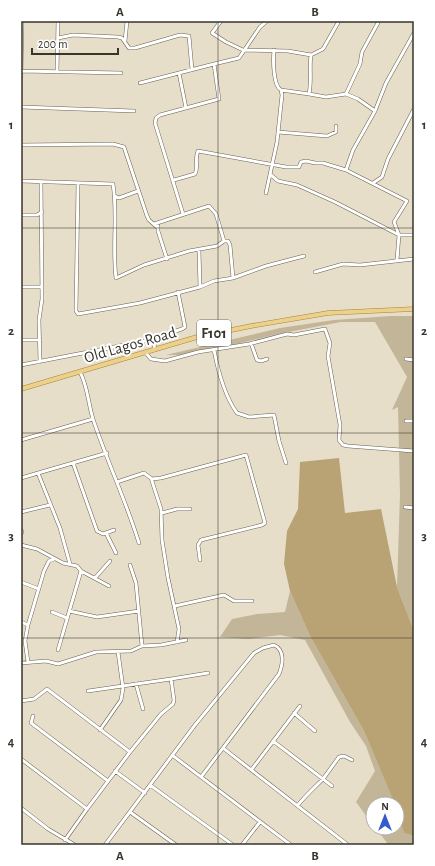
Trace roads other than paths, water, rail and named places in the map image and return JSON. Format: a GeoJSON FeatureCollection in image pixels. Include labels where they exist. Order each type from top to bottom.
{"type":"FeatureCollection","features":[{"type":"Feature","properties":{"kind":"main road","name":"Old Lagos Road"},"geometry":{"type":"LineString","coordinates":[[21,389],[197,337],[304,316],[344,312],[414,309]]}},
{"type":"Feature","properties":{"kind":"street"},"geometry":{"type":"LineString","coordinates":[[21,77],[22,21]]}},
{"type":"Feature","properties":{"kind":"street"},"geometry":{"type":"LineString","coordinates":[[57,72],[58,21]]}},
{"type":"Feature","properties":{"kind":"street"},"geometry":{"type":"LineString","coordinates":[[125,41],[127,21]]}},
{"type":"Feature","properties":{"kind":"street"},"geometry":{"type":"LineString","coordinates":[[221,21],[212,33],[226,42],[244,50],[288,51],[311,55],[323,49],[339,21]]}},
{"type":"Feature","properties":{"kind":"street"},"geometry":{"type":"LineString","coordinates":[[140,84],[239,58],[267,21]]}},
{"type":"Feature","properties":{"kind":"street"},"geometry":{"type":"LineString","coordinates":[[346,94],[360,64],[362,52],[379,21]]}},
{"type":"Feature","properties":{"kind":"street"},"geometry":{"type":"LineString","coordinates":[[346,170],[353,150],[375,111],[386,83],[414,33]]}},
{"type":"Feature","properties":{"kind":"street"},"geometry":{"type":"LineString","coordinates":[[58,38],[73,35],[118,37],[125,41],[129,48],[135,48],[180,35],[189,36],[192,70]]}},
{"type":"Feature","properties":{"kind":"street"},"geometry":{"type":"LineString","coordinates":[[274,50],[276,85],[281,90],[326,97],[346,94],[358,99],[375,111]]}},
{"type":"Feature","properties":{"kind":"street"},"geometry":{"type":"LineString","coordinates":[[309,94],[311,76],[309,66],[311,55]]}},
{"type":"Feature","properties":{"kind":"street"},"geometry":{"type":"LineString","coordinates":[[183,214],[174,180],[155,123],[156,118],[160,115],[219,99],[214,64]]}},
{"type":"Feature","properties":{"kind":"street"},"geometry":{"type":"LineString","coordinates":[[21,71],[121,73]]}},
{"type":"Feature","properties":{"kind":"street"},"geometry":{"type":"LineString","coordinates":[[179,73],[186,108]]}},
{"type":"Feature","properties":{"kind":"street"},"geometry":{"type":"LineString","coordinates":[[266,193],[278,132],[281,90]]}},
{"type":"Feature","properties":{"kind":"street"},"geometry":{"type":"LineString","coordinates":[[21,107],[134,111]]}},
{"type":"Feature","properties":{"kind":"street"},"geometry":{"type":"LineString","coordinates":[[374,183],[382,177],[388,159],[414,109]]}},
{"type":"Feature","properties":{"kind":"street"},"geometry":{"type":"LineString","coordinates":[[278,132],[327,136],[336,132],[336,126]]}},
{"type":"Feature","properties":{"kind":"street"},"geometry":{"type":"LineString","coordinates":[[21,145],[113,144],[124,147],[133,169],[148,220],[158,228]]}},
{"type":"Feature","properties":{"kind":"street"},"geometry":{"type":"LineString","coordinates":[[174,180],[195,174],[198,167],[196,156],[198,152],[299,167],[301,162],[306,160],[315,163],[323,163],[346,170],[374,183],[407,202],[394,222],[399,235],[397,260]]}},
{"type":"Feature","properties":{"kind":"street"},"geometry":{"type":"LineString","coordinates":[[270,175],[278,181],[297,185],[335,202],[399,235],[414,235]]}},
{"type":"Feature","properties":{"kind":"street"},"geometry":{"type":"LineString","coordinates":[[21,181],[113,184],[115,196],[114,262],[116,278],[144,265],[189,251],[199,251],[217,246],[224,241]]}},
{"type":"Feature","properties":{"kind":"street"},"geometry":{"type":"LineString","coordinates":[[40,362],[42,182]]}},
{"type":"Feature","properties":{"kind":"street"},"geometry":{"type":"LineString","coordinates":[[78,184],[76,311],[78,314],[140,303],[200,287],[214,281],[233,278],[266,266],[304,256]]}},
{"type":"Feature","properties":{"kind":"street"},"geometry":{"type":"LineString","coordinates":[[115,196],[119,198],[138,190]]}},
{"type":"Feature","properties":{"kind":"street"},"geometry":{"type":"LineString","coordinates":[[153,224],[205,206],[212,207],[216,214],[224,241]]}},
{"type":"Feature","properties":{"kind":"street"},"geometry":{"type":"LineString","coordinates":[[21,215],[37,215],[42,212]]}},
{"type":"Feature","properties":{"kind":"street"},"geometry":{"type":"LineString","coordinates":[[37,215],[41,219]]}},
{"type":"Feature","properties":{"kind":"street"},"geometry":{"type":"LineString","coordinates":[[159,222],[158,228],[167,259]]}},
{"type":"Feature","properties":{"kind":"street"},"geometry":{"type":"LineString","coordinates":[[224,241],[228,241],[230,245],[233,278]]}},
{"type":"Feature","properties":{"kind":"street"},"geometry":{"type":"LineString","coordinates":[[199,251],[200,287]]}},
{"type":"Feature","properties":{"kind":"street"},"geometry":{"type":"LineString","coordinates":[[315,272],[343,264],[360,265],[414,259]]}},
{"type":"Feature","properties":{"kind":"street"},"geometry":{"type":"LineString","coordinates":[[21,287],[41,287]]}},
{"type":"Feature","properties":{"kind":"street"},"geometry":{"type":"LineString","coordinates":[[21,365],[155,338],[184,328],[178,292]]}},
{"type":"Feature","properties":{"kind":"street"},"geometry":{"type":"LineString","coordinates":[[146,353],[151,359],[165,361],[287,334],[294,335],[325,329],[330,343],[328,356],[340,425],[339,440],[343,445],[348,446],[414,451]]}},
{"type":"Feature","properties":{"kind":"street"},"geometry":{"type":"LineString","coordinates":[[154,350],[155,338]]}},
{"type":"Feature","properties":{"kind":"street"},"geometry":{"type":"LineString","coordinates":[[21,340],[40,340]]}},
{"type":"Feature","properties":{"kind":"street"},"geometry":{"type":"LineString","coordinates":[[251,343],[257,360],[268,359]]}},
{"type":"Feature","properties":{"kind":"street"},"geometry":{"type":"LineString","coordinates":[[214,350],[217,367],[226,392],[237,413],[249,417],[274,415],[279,441],[286,463]]}},
{"type":"Feature","properties":{"kind":"street"},"geometry":{"type":"LineString","coordinates":[[406,359],[414,360]]}},
{"type":"Feature","properties":{"kind":"street"},"geometry":{"type":"LineString","coordinates":[[80,372],[86,385],[93,419],[107,453],[139,543]]}},
{"type":"Feature","properties":{"kind":"street"},"geometry":{"type":"LineString","coordinates":[[21,440],[93,419]]}},
{"type":"Feature","properties":{"kind":"street"},"geometry":{"type":"LineString","coordinates":[[406,421],[414,421]]}},
{"type":"Feature","properties":{"kind":"street"},"geometry":{"type":"LineString","coordinates":[[21,478],[107,453]]}},
{"type":"Feature","properties":{"kind":"street"},"geometry":{"type":"LineString","coordinates":[[117,482],[144,473],[151,478],[161,478],[222,460],[244,455],[247,456],[265,521],[264,524],[201,540],[198,545],[200,560]]}},
{"type":"Feature","properties":{"kind":"street"},"geometry":{"type":"LineString","coordinates":[[73,463],[97,531],[106,533],[114,530]]}},
{"type":"Feature","properties":{"kind":"street"},"geometry":{"type":"LineString","coordinates":[[38,473],[60,528],[70,564]]}},
{"type":"Feature","properties":{"kind":"street"},"geometry":{"type":"LineString","coordinates":[[151,478],[162,513],[162,540],[171,594],[175,606],[178,629],[177,642]]}},
{"type":"Feature","properties":{"kind":"street"},"geometry":{"type":"LineString","coordinates":[[21,512],[50,505]]}},
{"type":"Feature","properties":{"kind":"street"},"geometry":{"type":"LineString","coordinates":[[405,507],[414,508]]}},
{"type":"Feature","properties":{"kind":"street"},"geometry":{"type":"LineString","coordinates":[[162,513],[177,510],[190,510]]}},
{"type":"Feature","properties":{"kind":"street"},"geometry":{"type":"LineString","coordinates":[[106,533],[116,553]]}},
{"type":"Feature","properties":{"kind":"street"},"geometry":{"type":"LineString","coordinates":[[21,545],[37,549],[54,559],[77,566],[81,571],[109,586]]}},
{"type":"Feature","properties":{"kind":"street"},"geometry":{"type":"LineString","coordinates":[[28,662],[25,641],[28,625],[46,566],[54,559]]}},
{"type":"Feature","properties":{"kind":"street"},"geometry":{"type":"LineString","coordinates":[[96,578],[110,561]]}},
{"type":"Feature","properties":{"kind":"street"},"geometry":{"type":"LineString","coordinates":[[130,564],[136,583],[142,646]]}},
{"type":"Feature","properties":{"kind":"street"},"geometry":{"type":"LineString","coordinates":[[58,650],[81,571]]}},
{"type":"Feature","properties":{"kind":"street"},"geometry":{"type":"LineString","coordinates":[[21,582],[38,589]]}},
{"type":"Feature","properties":{"kind":"street"},"geometry":{"type":"LineString","coordinates":[[175,606],[224,595],[234,601],[252,601]]}},
{"type":"Feature","properties":{"kind":"street"},"geometry":{"type":"LineString","coordinates":[[69,611],[97,617],[139,611]]}},
{"type":"Feature","properties":{"kind":"street"},"geometry":{"type":"LineString","coordinates":[[52,612],[67,618]]}},
{"type":"Feature","properties":{"kind":"street"},"geometry":{"type":"LineString","coordinates":[[21,622],[28,625]]}},
{"type":"Feature","properties":{"kind":"street"},"geometry":{"type":"LineString","coordinates":[[21,663],[46,661],[58,664],[96,652],[131,651],[142,646],[186,640]]}},
{"type":"Feature","properties":{"kind":"street"},"geometry":{"type":"LineString","coordinates":[[105,845],[172,755],[254,653],[263,648],[274,645],[281,652],[280,674],[201,776]]}},
{"type":"Feature","properties":{"kind":"street"},"geometry":{"type":"LineString","coordinates":[[100,730],[121,700],[122,686],[118,652]]}},
{"type":"Feature","properties":{"kind":"street"},"geometry":{"type":"LineString","coordinates":[[88,691],[208,673]]}},
{"type":"Feature","properties":{"kind":"street"},"geometry":{"type":"LineString","coordinates":[[66,840],[115,771],[161,714],[173,704],[172,679]]}},
{"type":"Feature","properties":{"kind":"street"},"geometry":{"type":"LineString","coordinates":[[136,684],[142,709]]}},
{"type":"Feature","properties":{"kind":"street"},"geometry":{"type":"LineString","coordinates":[[21,701],[34,699],[47,689],[130,752]]}},
{"type":"Feature","properties":{"kind":"street"},"geometry":{"type":"LineString","coordinates":[[252,769],[300,706]]}},
{"type":"Feature","properties":{"kind":"street"},"geometry":{"type":"LineString","coordinates":[[294,713],[315,731]]}},
{"type":"Feature","properties":{"kind":"street"},"geometry":{"type":"LineString","coordinates":[[33,716],[31,723],[108,781]]}},
{"type":"Feature","properties":{"kind":"street"},"geometry":{"type":"LineString","coordinates":[[273,741],[332,786]]}},
{"type":"Feature","properties":{"kind":"street"},"geometry":{"type":"LineString","coordinates":[[224,748],[348,845]]}},
{"type":"Feature","properties":{"kind":"street"},"geometry":{"type":"LineString","coordinates":[[172,755],[291,845]]}},
{"type":"Feature","properties":{"kind":"street"},"geometry":{"type":"LineString","coordinates":[[298,805],[312,788],[323,779],[339,757],[344,756],[352,760]]}},
{"type":"Feature","properties":{"kind":"street"},"geometry":{"type":"LineString","coordinates":[[21,759],[87,809]]}},
{"type":"Feature","properties":{"kind":"street"},"geometry":{"type":"LineString","coordinates":[[115,771],[144,793]]}},
{"type":"Feature","properties":{"kind":"street"},"geometry":{"type":"LineString","coordinates":[[150,785],[233,845]]}},
{"type":"Feature","properties":{"kind":"street"},"geometry":{"type":"LineString","coordinates":[[21,808],[48,829],[75,845]]}},
{"type":"Feature","properties":{"kind":"street"},"geometry":{"type":"LineString","coordinates":[[130,812],[176,845]]}},
{"type":"Feature","properties":{"kind":"street"},"geometry":{"type":"LineString","coordinates":[[242,845],[260,822]]}}]}
